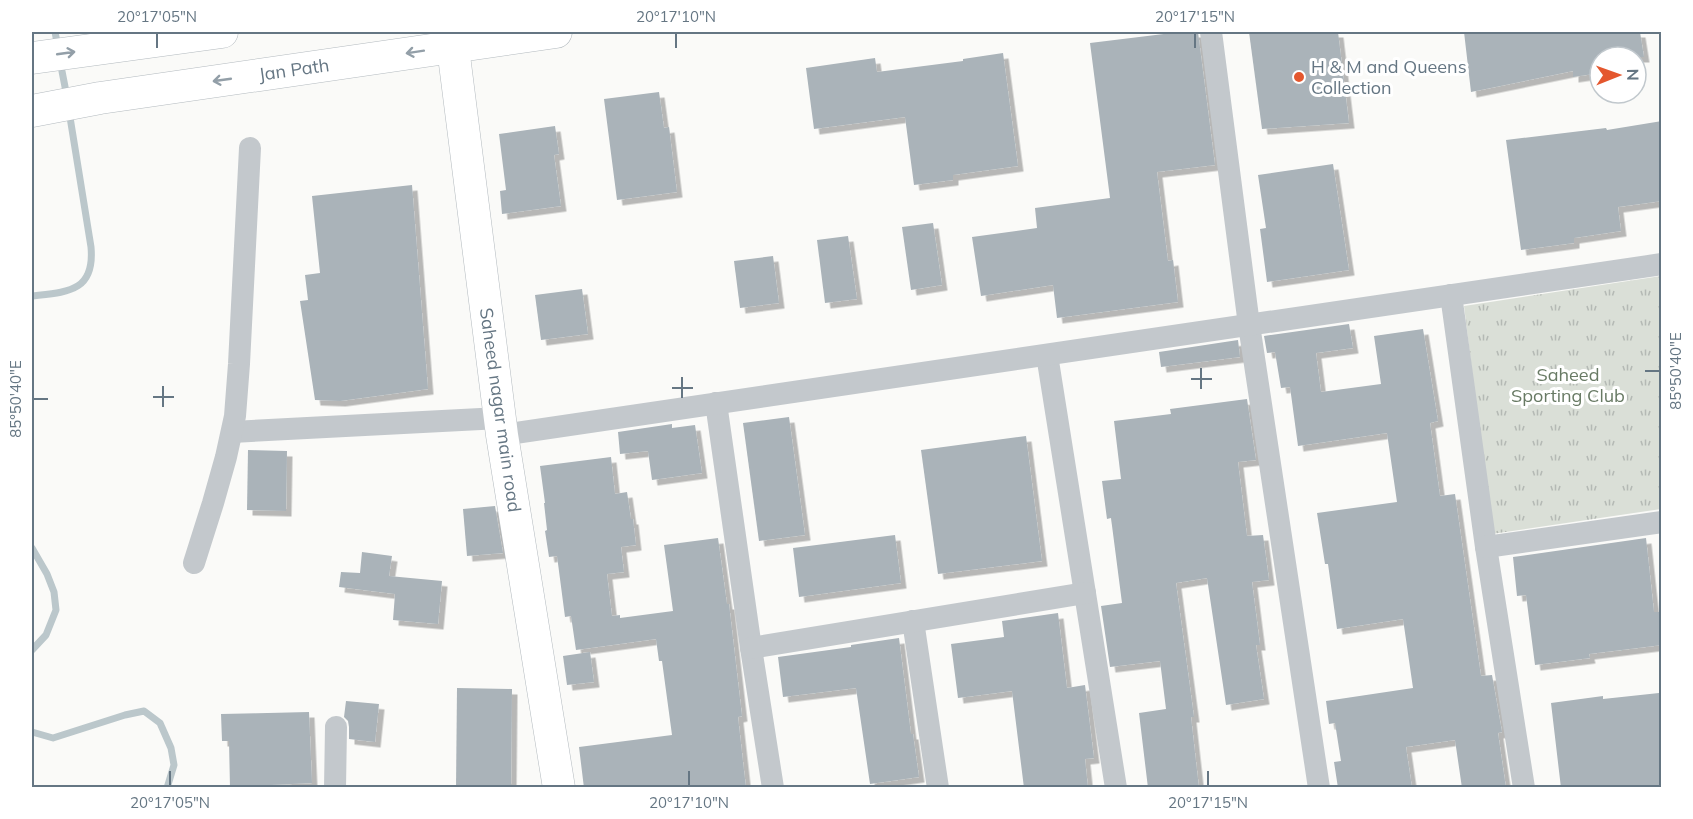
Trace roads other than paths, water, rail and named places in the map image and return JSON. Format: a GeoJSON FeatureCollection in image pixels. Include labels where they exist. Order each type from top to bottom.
{"type":"FeatureCollection","features":[{"type":"Feature","properties":{"kind":"main road"},"geometry":{"type":"LineString","coordinates":[[32,58],[222,32]]}},
{"type":"Feature","properties":{"kind":"main road","name":"Jan Path"},"geometry":{"type":"LineString","coordinates":[[33,110],[452,39],[556,32]]}},
{"type":"Feature","properties":{"kind":"main road","name":"Saheed nagar main road"},"geometry":{"type":"LineString","coordinates":[[452,39],[501,427],[559,788]]}},
{"type":"Feature","properties":{"kind":"street"},"geometry":{"type":"LineString","coordinates":[[1211,32],[1249,325],[1319,788]]}},
{"type":"Feature","properties":{"kind":"street"},"geometry":{"type":"LineString","coordinates":[[194,563],[226,457],[235,416],[249,148]]}},
{"type":"Feature","properties":{"kind":"street"},"geometry":{"type":"LineString","coordinates":[[232,432],[501,427],[716,403],[1662,264]]}},
{"type":"Feature","properties":{"kind":"street"},"geometry":{"type":"LineString","coordinates":[[1451,295],[1486,547],[1524,788]]}},
{"type":"Feature","properties":{"kind":"street"},"geometry":{"type":"LineString","coordinates":[[1047,355],[1116,788]]}},
{"type":"Feature","properties":{"kind":"street"},"geometry":{"type":"LineString","coordinates":[[716,403],[773,788]]}},
{"type":"Feature","properties":{"kind":"street"},"geometry":{"type":"LineString","coordinates":[[1486,547],[1662,522]]}},
{"type":"Feature","properties":{"kind":"street"},"geometry":{"type":"LineString","coordinates":[[751,648],[1085,593]]}},
{"type":"Feature","properties":{"kind":"street"},"geometry":{"type":"LineString","coordinates":[[913,621],[938,788]]}},
{"type":"Feature","properties":{"kind":"street"},"geometry":{"type":"LineString","coordinates":[[335,788],[336,727]]}},
{"type":"Feature","properties":{"kind":"waterway"},"geometry":{"type":"LineString","coordinates":[[55,32],[58,47]]}},
{"type":"Feature","properties":{"kind":"waterway"},"geometry":{"type":"LineString","coordinates":[[60,61],[67,97]]}},
{"type":"Feature","properties":{"kind":"waterway"},"geometry":{"type":"LineString","coordinates":[[32,296],[67,291],[76,287],[88,273],[91,262],[91,247],[69,111]]}},
{"type":"Feature","properties":{"kind":"waterway"},"geometry":{"type":"LineString","coordinates":[[32,548],[54,592],[56,610],[46,635],[32,650]]}},
{"type":"Feature","properties":{"kind":"waterway"},"geometry":{"type":"LineString","coordinates":[[32,732],[53,738],[144,711],[160,723],[171,748],[174,765],[167,788]]}},
{"type":"Feature","properties":{"kind":"place","name":"H & M and Queens Collection"},"geometry":{"type":"Point","coordinates":[1299,77]}},
{"type":"Feature","properties":{"kind":"park label","name":"Saheed Sporting Club"},"geometry":{"type":"Point","coordinates":[1568,385]}}]}
